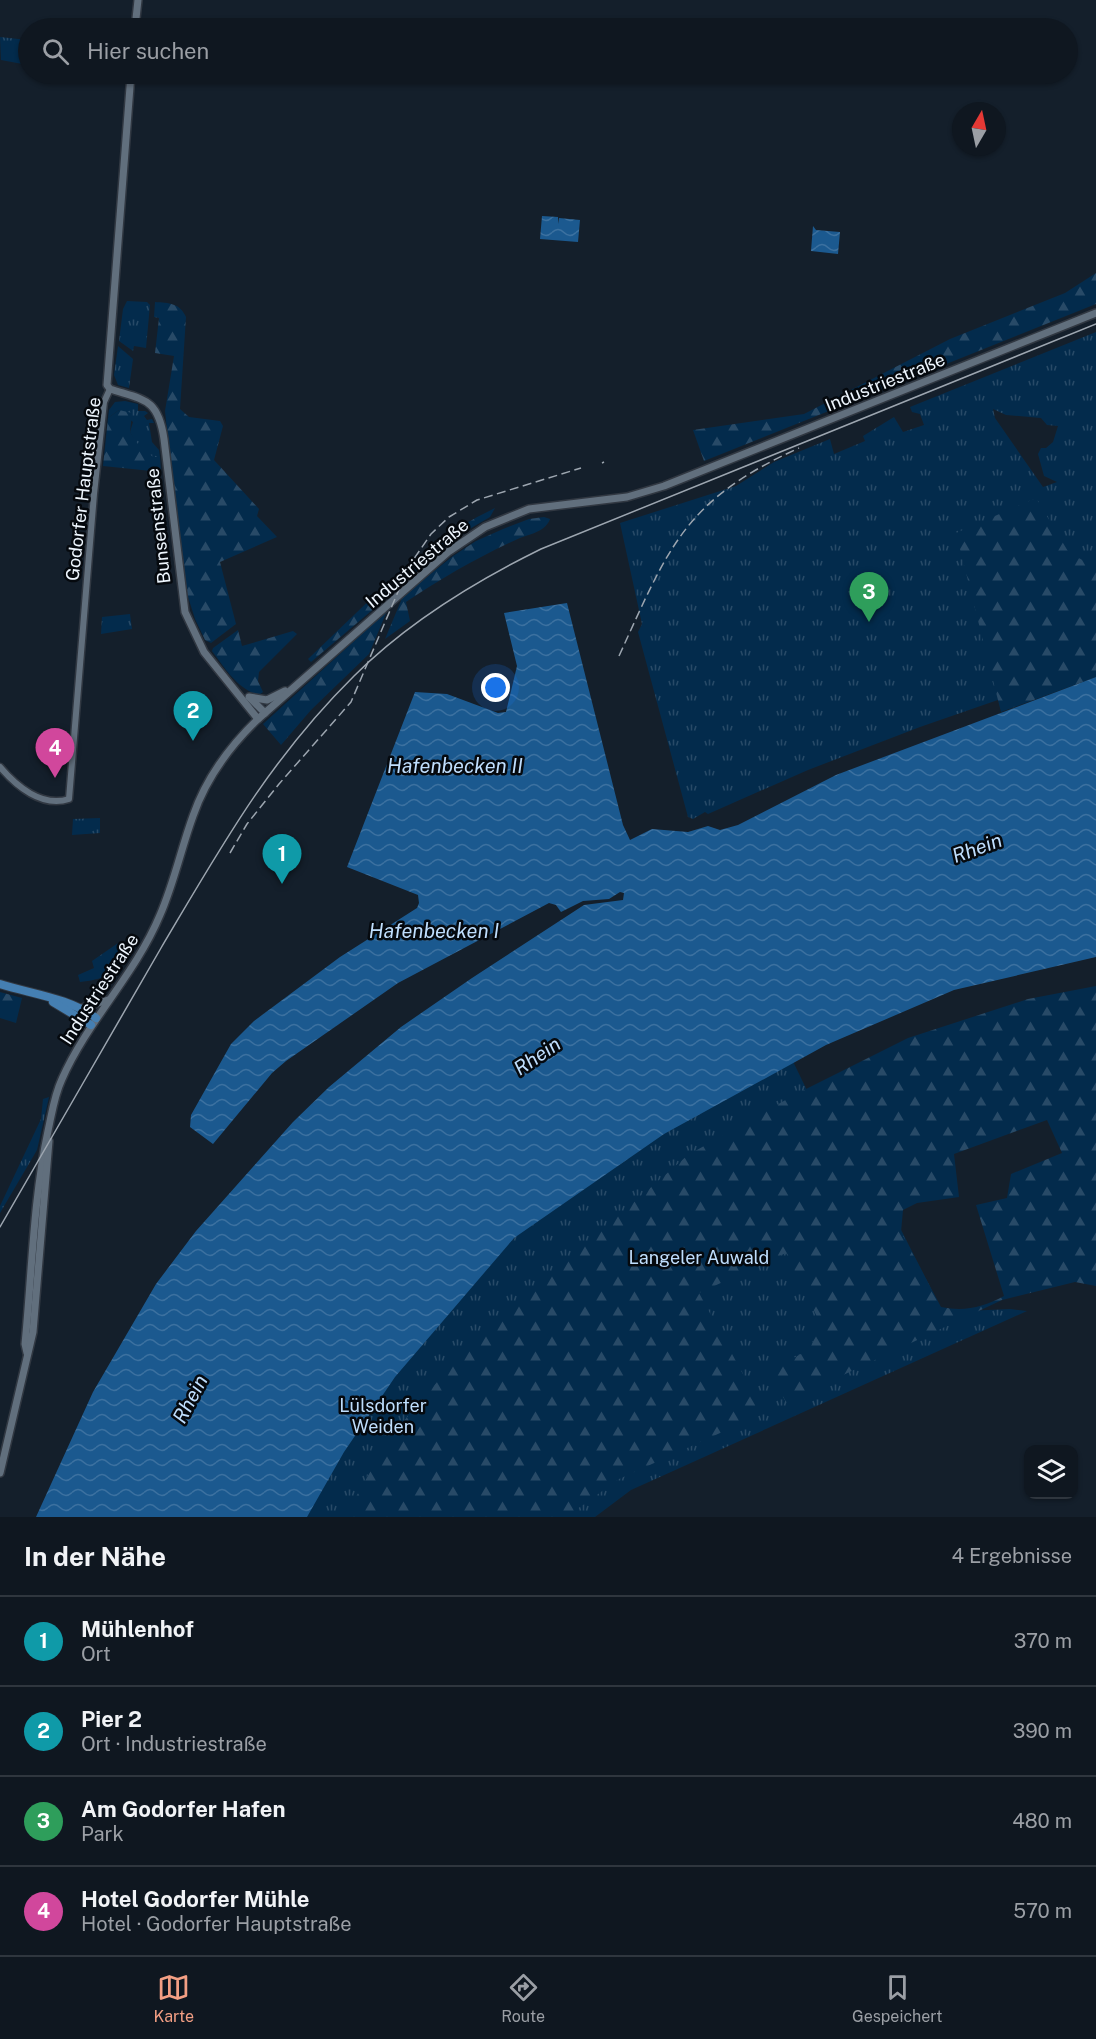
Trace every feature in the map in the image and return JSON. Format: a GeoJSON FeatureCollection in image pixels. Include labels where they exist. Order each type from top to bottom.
{"type":"FeatureCollection","features":[{"type":"Feature","properties":{"kind":"main road"},"geometry":{"type":"LineString","coordinates":[[136,18],[138,0]]}},
{"type":"Feature","properties":{"kind":"main road","name":"Godorfer Hauptstraße"},"geometry":{"type":"LineString","coordinates":[[110,389],[107,381],[130,84]]}},
{"type":"Feature","properties":{"kind":"main road","name":"Industriestraße"},"geometry":{"type":"LineString","coordinates":[[0,1472],[14,1420],[27,1353],[31,1345],[48,1130],[56,1095],[74,1054],[151,936],[161,913],[193,815],[208,784],[235,743],[258,718],[448,552],[485,527],[529,509],[627,497],[664,486],[1096,313]]}},
{"type":"Feature","properties":{"kind":"main road","name":"Bunsenstraße"},"geometry":{"type":"LineString","coordinates":[[110,389],[142,398],[158,411],[161,419],[185,612],[204,652],[258,718]]}},
{"type":"Feature","properties":{"kind":"main road","name":"Bunsenstraße"},"geometry":{"type":"LineString","coordinates":[[227,679],[265,713]]}},
{"type":"Feature","properties":{"kind":"main road"},"geometry":{"type":"LineString","coordinates":[[249,697],[271,700],[298,684]]}},
{"type":"Feature","properties":{"kind":"main road"},"geometry":{"type":"LineString","coordinates":[[0,984],[82,1008],[110,999]]}},
{"type":"Feature","properties":{"kind":"main road"},"geometry":{"type":"LineString","coordinates":[[44,998],[94,1022]]}},
{"type":"Feature","properties":{"kind":"main road"},"geometry":{"type":"LineString","coordinates":[[82,1008],[94,1022]]}},
{"type":"Feature","properties":{"kind":"street","name":"Godorfer Hauptstraße"},"geometry":{"type":"LineString","coordinates":[[0,767],[16,784],[32,795],[68,800],[94,494],[105,402],[110,389]]}},
{"type":"Feature","properties":{"kind":"green space"},"geometry":{"type":"Polygon","coordinates":[[[0,37],[18,39],[18,63],[1,60],[0,37]]]}},
{"type":"Feature","properties":{"kind":"green space"},"geometry":{"type":"Polygon","coordinates":[[[1096,273],[1096,304],[704,461],[693,430],[804,414],[950,339],[1065,293],[1096,273]]]}},
{"type":"Feature","properties":{"kind":"green space"},"geometry":{"type":"Polygon","coordinates":[[[127,301],[147,302],[150,305],[146,348],[134,346],[133,351],[119,341],[123,309],[127,301]]]}},
{"type":"Feature","properties":{"kind":"green space"},"geometry":{"type":"Polygon","coordinates":[[[155,302],[177,306],[186,317],[180,409],[189,417],[220,421],[223,426],[214,460],[259,509],[257,516],[277,537],[220,562],[236,624],[211,643],[205,640],[195,619],[183,581],[165,411],[174,356],[155,353],[159,318],[154,317],[155,302]]]}},
{"type":"Feature","properties":{"kind":"green space"},"geometry":{"type":"Polygon","coordinates":[[[1096,332],[1096,666],[920,727],[808,770],[708,814],[705,812],[693,819],[688,817],[638,632],[642,624],[620,523],[736,486],[774,462],[830,439],[834,454],[865,441],[863,436],[894,417],[903,432],[924,425],[920,414],[912,412],[910,407],[1096,332]],[[993,409],[995,418],[1043,487],[1057,482],[1044,476],[1038,454],[1041,448],[1046,448],[1053,442],[1058,426],[1047,425],[1041,418],[1006,415],[993,409]]]}},
{"type":"Feature","properties":{"kind":"green space"},"geometry":{"type":"Polygon","coordinates":[[[118,346],[133,359],[129,388],[118,385],[114,375],[118,346]]]}},
{"type":"Feature","properties":{"kind":"green space"},"geometry":{"type":"Polygon","coordinates":[[[125,401],[138,404],[138,411],[145,411],[148,413],[144,416],[147,420],[152,419],[154,423],[149,423],[152,442],[159,450],[160,457],[153,458],[136,443],[130,432],[133,422],[119,410],[108,418],[109,410],[115,402],[125,401]]]}},
{"type":"Feature","properties":{"kind":"green space"},"geometry":{"type":"Polygon","coordinates":[[[119,410],[132,413],[130,432],[137,443],[153,457],[160,457],[161,472],[103,466],[108,418],[119,410]]]}},
{"type":"Feature","properties":{"kind":"green space"},"geometry":{"type":"Polygon","coordinates":[[[1036,498],[1069,553],[1096,567],[1096,677],[1001,712],[956,533],[1036,498]]]}},
{"type":"Feature","properties":{"kind":"green space"},"geometry":{"type":"Polygon","coordinates":[[[495,508],[490,517],[466,531],[412,575],[427,554],[448,535],[495,508]]]}},
{"type":"Feature","properties":{"kind":"green space"},"geometry":{"type":"Polygon","coordinates":[[[544,517],[550,519],[542,529],[476,560],[406,602],[410,621],[385,639],[403,596],[453,556],[476,541],[503,529],[529,519],[544,517]]]}},
{"type":"Feature","properties":{"kind":"green space"},"geometry":{"type":"Polygon","coordinates":[[[400,571],[402,576],[396,590],[311,662],[308,659],[400,571]]]}},
{"type":"Feature","properties":{"kind":"green space"},"geometry":{"type":"Polygon","coordinates":[[[387,611],[369,654],[311,710],[281,745],[263,724],[387,611]]]}},
{"type":"Feature","properties":{"kind":"green space"},"geometry":{"type":"Polygon","coordinates":[[[130,614],[132,629],[101,634],[102,617],[130,614]]]}},
{"type":"Feature","properties":{"kind":"green space"},"geometry":{"type":"Polygon","coordinates":[[[238,630],[242,646],[293,631],[297,634],[259,672],[258,681],[263,692],[259,695],[238,683],[212,651],[238,630]]]}},
{"type":"Feature","properties":{"kind":"green space"},"geometry":{"type":"Polygon","coordinates":[[[100,818],[100,833],[72,835],[73,819],[100,818]]]}},
{"type":"Feature","properties":{"kind":"green space"},"geometry":{"type":"Polygon","coordinates":[[[121,941],[129,955],[120,967],[102,978],[80,982],[78,975],[94,968],[92,961],[121,941]]]}},
{"type":"Feature","properties":{"kind":"green space"},"geometry":{"type":"Polygon","coordinates":[[[1096,986],[1096,1286],[1075,1282],[1002,1300],[786,1402],[768,1372],[810,1349],[820,1323],[786,1253],[699,1293],[764,1413],[619,1479],[566,1517],[345,1517],[386,1442],[466,1348],[688,1155],[798,1093],[908,1038],[1028,999],[1096,986]],[[1047,1120],[954,1154],[959,1197],[917,1203],[903,1210],[901,1232],[941,1307],[974,1308],[1004,1296],[976,1205],[1007,1198],[1011,1174],[1062,1153],[1047,1120]]]}},
{"type":"Feature","properties":{"kind":"green space"},"geometry":{"type":"Polygon","coordinates":[[[0,992],[22,998],[16,1023],[0,1018],[0,992]]]}},
{"type":"Feature","properties":{"kind":"green space","name":"Langeler Auwald"},"geometry":{"type":"Polygon","coordinates":[[[785,1045],[867,1214],[896,1220],[943,1312],[1010,1309],[1027,1311],[631,1490],[595,1517],[186,1517],[280,1379],[785,1045]]]}},
{"type":"Feature","properties":{"kind":"green space"},"geometry":{"type":"Polygon","coordinates":[[[49,1097],[37,1150],[0,1213],[0,1206],[41,1119],[43,1099],[49,1097]]]}},
{"type":"Feature","properties":{"kind":"water"},"geometry":{"type":"Polygon","coordinates":[[[542,216],[558,217],[558,224],[559,218],[580,220],[578,242],[540,239],[542,216]]]}},
{"type":"Feature","properties":{"kind":"water"},"geometry":{"type":"Polygon","coordinates":[[[813,226],[816,230],[840,232],[838,254],[811,251],[813,226]]]}},
{"type":"Feature","properties":{"kind":"water"},"geometry":{"type":"Polygon","coordinates":[[[567,603],[623,825],[630,840],[652,829],[688,832],[708,826],[720,830],[738,825],[836,775],[1096,677],[1096,957],[954,990],[826,1045],[664,1134],[514,1238],[395,1377],[344,1452],[307,1517],[36,1517],[93,1392],[156,1284],[196,1231],[293,1122],[329,1087],[401,1027],[472,978],[584,905],[623,900],[624,893],[620,892],[609,899],[583,901],[561,912],[556,905],[549,903],[398,983],[286,1061],[272,1073],[213,1144],[190,1127],[191,1115],[231,1044],[254,1021],[340,957],[417,908],[418,895],[347,867],[415,692],[447,694],[498,713],[506,712],[517,666],[504,613],[567,603]]]}},
{"type":"Feature","properties":{"kind":"tram line"},"geometry":{"type":"LineString","coordinates":[[0,1227],[161,948],[248,806],[271,772],[324,708],[354,676],[396,638],[466,590],[541,549],[1096,324]]}},
{"type":"Feature","properties":{"kind":"railway"},"geometry":{"type":"LineString","coordinates":[[619,656],[652,585],[685,531],[705,508],[729,487],[760,467],[799,448]]}},
{"type":"Feature","properties":{"kind":"railway"},"geometry":{"type":"LineString","coordinates":[[230,853],[247,824],[279,784],[351,702],[409,566],[431,534],[449,517],[477,500],[581,468]]}},
{"type":"Feature","properties":{"kind":"place","name":"Am Godorfer Hafen"},"geometry":{"type":"Point","coordinates":[869,622]}},
{"type":"Feature","properties":{"kind":"place","name":"Pier 2"},"geometry":{"type":"Point","coordinates":[193,741]}},
{"type":"Feature","properties":{"kind":"place","name":"Hotel Godorfer Mühle"},"geometry":{"type":"Point","coordinates":[55,778]}},
{"type":"Feature","properties":{"kind":"place","name":"Mühlenhof"},"geometry":{"type":"Point","coordinates":[282,884]}},
{"type":"Feature","properties":{"kind":"water label","name":"Hafenbecken II"},"geometry":{"type":"Point","coordinates":[455,766]}},
{"type":"Feature","properties":{"kind":"water label","name":"Rhein"},"geometry":{"type":"Point","coordinates":[977,848]}},
{"type":"Feature","properties":{"kind":"water label","name":"Hafenbecken I"},"geometry":{"type":"Point","coordinates":[434,931]}},
{"type":"Feature","properties":{"kind":"water label","name":"Rhein"},"geometry":{"type":"Point","coordinates":[537,1056]}},
{"type":"Feature","properties":{"kind":"water label","name":"Rhein"},"geometry":{"type":"Point","coordinates":[190,1399]}},
{"type":"Feature","properties":{"kind":"park label","name":"Lülsdorfer Weiden"},"geometry":{"type":"Point","coordinates":[383,1415]}}]}
